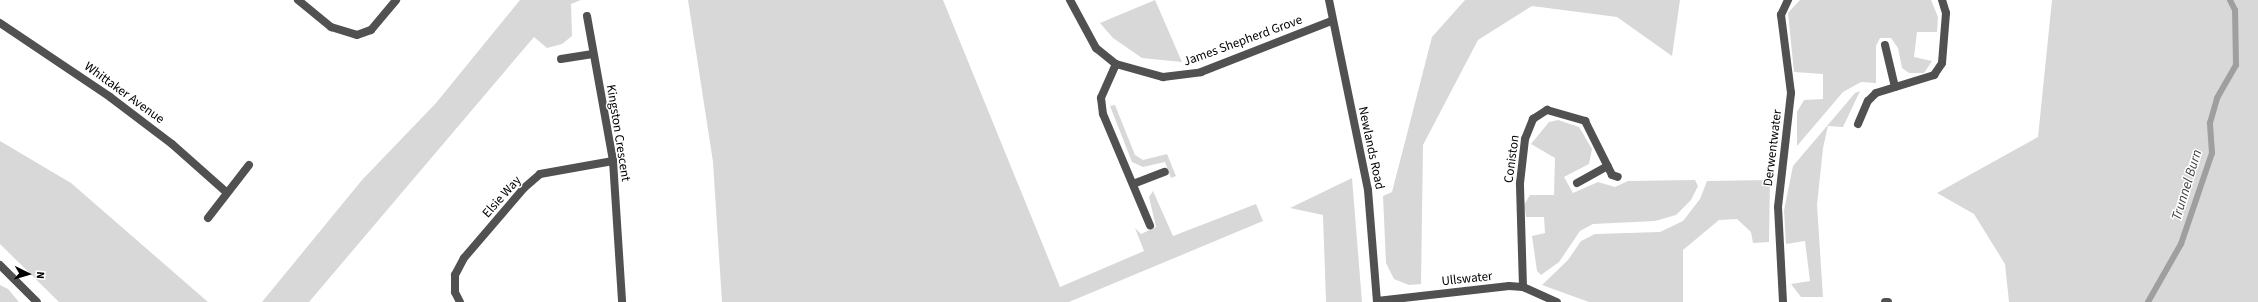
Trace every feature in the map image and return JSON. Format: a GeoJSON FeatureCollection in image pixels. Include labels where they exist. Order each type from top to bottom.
{"type":"FeatureCollection","features":[{"type":"Feature","properties":{"kind":"street"},"geometry":{"type":"LineString","coordinates":[[298,0],[331,27],[357,35],[371,30],[396,0]]}},
{"type":"Feature","properties":{"kind":"street","name":"James Shepherd Grove"},"geometry":{"type":"LineString","coordinates":[[1070,0],[1096,48],[1116,64],[1163,77],[1186,76],[1331,21]]}},
{"type":"Feature","properties":{"kind":"street","name":"Newlands Road"},"geometry":{"type":"LineString","coordinates":[[1329,0],[1331,21],[1368,190],[1377,302]]}},
{"type":"Feature","properties":{"kind":"street","name":"Derwentwater"},"geometry":{"type":"LineString","coordinates":[[1783,302],[1778,206],[1792,93],[1781,15],[1788,0]]}},
{"type":"Feature","properties":{"kind":"street"},"geometry":{"type":"LineString","coordinates":[[1858,124],[1868,101],[1876,93],[1926,80],[1942,63],[1946,13],[1942,0]]}},
{"type":"Feature","properties":{"kind":"street","name":"Kingston Crescent"},"geometry":{"type":"LineString","coordinates":[[587,16],[613,161],[622,302]]}},
{"type":"Feature","properties":{"kind":"street","name":"Whittaker Avenue"},"geometry":{"type":"LineString","coordinates":[[0,23],[110,97],[172,144],[226,192]]}},
{"type":"Feature","properties":{"kind":"street"},"geometry":{"type":"LineString","coordinates":[[1885,45],[1895,87]]}},
{"type":"Feature","properties":{"kind":"street"},"geometry":{"type":"LineString","coordinates":[[561,59],[593,54]]}},
{"type":"Feature","properties":{"kind":"street"},"geometry":{"type":"LineString","coordinates":[[1116,64],[1101,98],[1103,114],[1150,225]]}},
{"type":"Feature","properties":{"kind":"street","name":"Coniston"},"geometry":{"type":"LineString","coordinates":[[1523,287],[1520,183],[1525,138],[1533,119],[1547,110],[1585,121],[1608,166],[1618,177]]}},
{"type":"Feature","properties":{"kind":"street","name":"Elsie Way"},"geometry":{"type":"LineString","coordinates":[[460,302],[455,292],[456,275],[464,258],[524,188],[540,174],[613,161]]}},
{"type":"Feature","properties":{"kind":"street"},"geometry":{"type":"LineString","coordinates":[[208,218],[226,192],[250,166]]}},
{"type":"Feature","properties":{"kind":"street"},"geometry":{"type":"LineString","coordinates":[[1577,183],[1608,166]]}},
{"type":"Feature","properties":{"kind":"street"},"geometry":{"type":"LineString","coordinates":[[1133,184],[1165,172]]}},
{"type":"Feature","properties":{"kind":"street"},"geometry":{"type":"LineString","coordinates":[[0,265],[37,302]]}},
{"type":"Feature","properties":{"kind":"street","name":"Ullswater"},"geometry":{"type":"LineString","coordinates":[[1377,302],[1523,287],[1557,302]]}},
{"type":"Feature","properties":{"kind":"shaded area"},"geometry":{"type":"Polygon","coordinates":[[[520,0],[581,0],[571,4],[572,36],[562,44],[547,48],[534,37],[309,302],[262,302],[362,180],[436,103],[520,0]]]}},
{"type":"Feature","properties":{"kind":"shaded area"},"geometry":{"type":"Polygon","coordinates":[[[688,0],[943,0],[1060,287],[1144,251],[1135,228],[1141,234],[1156,227],[1149,197],[1153,191],[1173,236],[1256,204],[1263,221],[1069,302],[722,302],[713,162],[688,0]]]}},
{"type":"Feature","properties":{"kind":"shaded area"},"geometry":{"type":"Polygon","coordinates":[[[1155,0],[1182,62],[1142,58],[1113,38],[1100,23],[1155,0]]]}},
{"type":"Feature","properties":{"kind":"shaded area"},"geometry":{"type":"Polygon","coordinates":[[[1465,0],[1680,0],[1672,56],[1617,17],[1532,6],[1478,40],[1423,145],[1421,284],[1409,285],[1394,279],[1386,263],[1383,196],[1392,192],[1432,37],[1465,0]]]}},
{"type":"Feature","properties":{"kind":"shaded area"},"geometry":{"type":"Polygon","coordinates":[[[1800,0],[1931,0],[1938,17],[1937,32],[1917,32],[1914,57],[1932,61],[1924,73],[1909,73],[1902,68],[1898,48],[1891,38],[1880,38],[1876,46],[1876,83],[1861,82],[1843,92],[1797,146],[1797,112],[1804,100],[1823,99],[1823,74],[1794,72],[1788,13],[1800,0]]]}},
{"type":"Feature","properties":{"kind":"shaded area"},"geometry":{"type":"Polygon","coordinates":[[[2052,0],[2258,0],[2258,302],[2009,302],[2005,264],[1974,214],[1937,193],[2038,137],[2052,0]]]}},
{"type":"Feature","properties":{"kind":"shaded area"},"geometry":{"type":"Polygon","coordinates":[[[1860,91],[1843,127],[1828,126],[1823,148],[1817,205],[1823,297],[1801,297],[1791,284],[1810,281],[1805,241],[1786,244],[1784,210],[1793,166],[1855,93],[1860,91]]]}},
{"type":"Feature","properties":{"kind":"shaded area"},"geometry":{"type":"Polygon","coordinates":[[[1115,105],[1135,155],[1143,160],[1167,154],[1176,176],[1171,178],[1165,162],[1143,167],[1132,162],[1110,106],[1115,105]]]}},
{"type":"Feature","properties":{"kind":"shaded area"},"geometry":{"type":"Polygon","coordinates":[[[1558,120],[1579,127],[1592,149],[1589,164],[1564,177],[1573,193],[1598,182],[1615,187],[1628,181],[1695,180],[1698,186],[1691,200],[1676,215],[1655,221],[1593,224],[1580,231],[1559,262],[1541,275],[1537,271],[1532,236],[1545,233],[1544,217],[1526,217],[1524,205],[1530,195],[1554,195],[1555,158],[1531,144],[1549,122],[1558,120]]]}},
{"type":"Feature","properties":{"kind":"shaded area"},"geometry":{"type":"Polygon","coordinates":[[[0,141],[71,183],[208,302],[59,302],[0,244],[0,141]]]}},
{"type":"Feature","properties":{"kind":"shaded area"},"geometry":{"type":"Polygon","coordinates":[[[1352,178],[1362,302],[1326,302],[1323,215],[1290,208],[1352,178]]]}},
{"type":"Feature","properties":{"kind":"shaded area"},"geometry":{"type":"Polygon","coordinates":[[[1770,180],[1769,242],[1753,243],[1751,232],[1737,219],[1719,220],[1683,250],[1683,302],[1589,302],[1542,285],[1568,260],[1581,241],[1595,234],[1660,232],[1683,221],[1700,199],[1707,181],[1770,180]]]}},
{"type":"Feature","properties":{"kind":"shaded area"},"geometry":{"type":"Polygon","coordinates":[[[0,285],[8,289],[19,302],[0,302],[0,285]]]}},
{"type":"Feature","properties":{"kind":"waterway","name":"Trunnel Burn"},"geometry":{"type":"LineString","coordinates":[[2148,302],[2181,244],[2212,153],[2210,123],[2217,98],[2236,65],[2235,10],[2230,0]]}}]}
